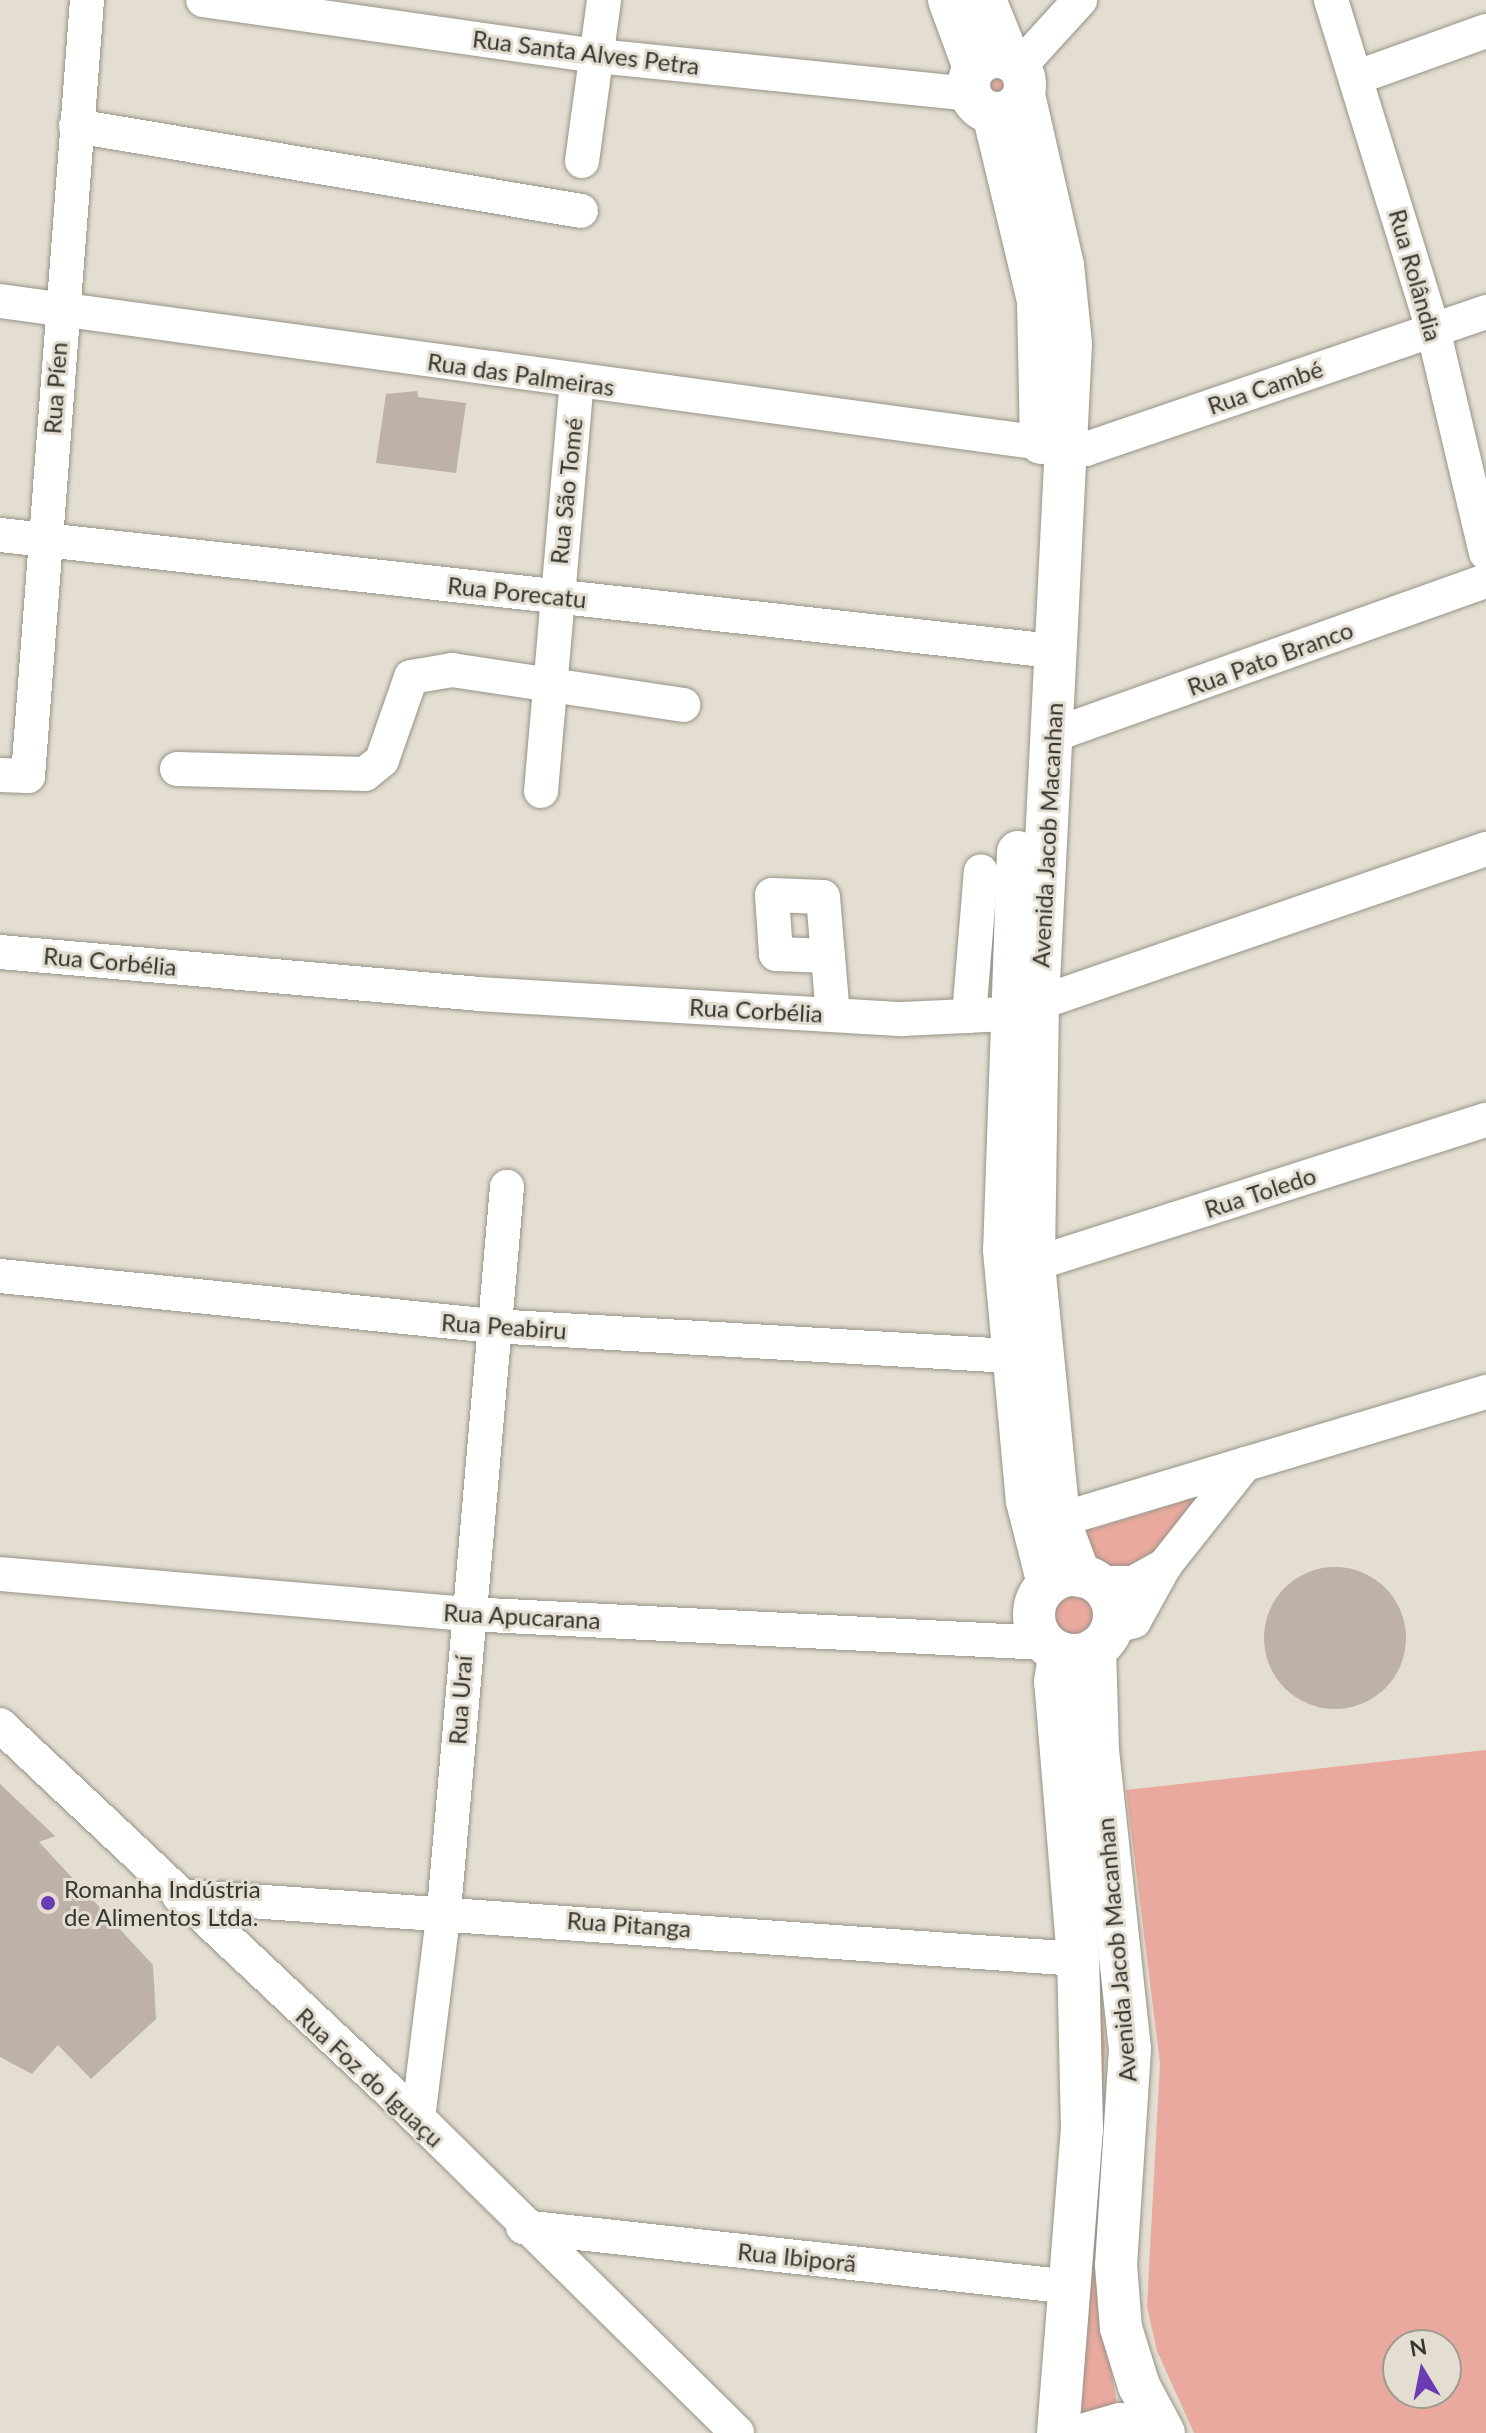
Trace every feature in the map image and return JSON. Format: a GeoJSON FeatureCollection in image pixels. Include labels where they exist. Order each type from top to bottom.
{"type":"FeatureCollection","features":[{"type":"Feature","properties":{"kind":"main road","name":"Avenida Jacob Macanhan"},"geometry":{"type":"LineString","coordinates":[[949,0],[998,83]]}},
{"type":"Feature","properties":{"kind":"main road","name":"Avenida Jacob Macanhan"},"geometry":{"type":"LineString","coordinates":[[985,0],[1038,300],[1055,447],[1053,735],[1005,1011],[1059,1520],[1075,1581]]}},
{"type":"Feature","properties":{"kind":"main road","name":"Avenida Jacob Macanhan"},"geometry":{"type":"LineString","coordinates":[[1055,447],[1034,649],[1005,1011],[1010,1356],[1033,1539],[1075,1581]]}},
{"type":"Feature","properties":{"kind":"main road"},"geometry":{"type":"LineString","coordinates":[[1075,1581],[1111,1600],[1078,1643],[1034,1618],[1075,1581]]}},
{"type":"Feature","properties":{"kind":"main road","name":"Avenida Jacob Macanhan"},"geometry":{"type":"LineString","coordinates":[[1058,2433],[1082,2129],[1078,1959],[1055,1682],[1078,1643]]}},
{"type":"Feature","properties":{"kind":"main road","name":"Avenida Jacob Macanhan"},"geometry":{"type":"LineString","coordinates":[[1078,1643],[1098,1750],[1130,2049],[1116,2265],[1121,2328],[1139,2386],[1164,2433]]}},
{"type":"Feature","properties":{"kind":"main road"},"geometry":{"type":"LineString","coordinates":[[1089,2433],[1120,2424],[1143,2433]]}},
{"type":"Feature","properties":{"kind":"street","name":"Rua Píen"},"geometry":{"type":"LineString","coordinates":[[14,776],[44,540],[87,0]]}},
{"type":"Feature","properties":{"kind":"street","name":"Rua Santa Alves Petra"},"geometry":{"type":"LineString","coordinates":[[203,0],[597,56],[998,83]]}},
{"type":"Feature","properties":{"kind":"street"},"geometry":{"type":"LineString","coordinates":[[582,161],[604,0]]}},
{"type":"Feature","properties":{"kind":"street"},"geometry":{"type":"LineString","coordinates":[[998,83],[1080,0]]}},
{"type":"Feature","properties":{"kind":"street","name":"Rua Rolândia"},"geometry":{"type":"LineString","coordinates":[[1331,0],[1358,77],[1433,329],[1486,553]]}},
{"type":"Feature","properties":{"kind":"street"},"geometry":{"type":"LineString","coordinates":[[1358,77],[1486,31]]}},
{"type":"Feature","properties":{"kind":"street"},"geometry":{"type":"LineString","coordinates":[[76,126],[581,211]]}},
{"type":"Feature","properties":{"kind":"street","name":"Rua das Palmeiras"},"geometry":{"type":"LineString","coordinates":[[0,301],[1055,447]]}},
{"type":"Feature","properties":{"kind":"street","name":"Rua Cambé"},"geometry":{"type":"LineString","coordinates":[[1055,447],[1086,449],[1486,312]]}},
{"type":"Feature","properties":{"kind":"street","name":"Rua São Tomé"},"geometry":{"type":"LineString","coordinates":[[541,791],[555,596],[577,381]]}},
{"type":"Feature","properties":{"kind":"street","name":"Rua Porecatu"},"geometry":{"type":"LineString","coordinates":[[0,535],[1034,649]]}},
{"type":"Feature","properties":{"kind":"street","name":"Rua Pato Branco"},"geometry":{"type":"LineString","coordinates":[[1053,735],[1486,581]]}},
{"type":"Feature","properties":{"kind":"street"},"geometry":{"type":"LineString","coordinates":[[177,769],[365,774],[382,760],[411,677],[452,670],[683,705]]}},
{"type":"Feature","properties":{"kind":"street","name":"Rua Corbélia"},"geometry":{"type":"LineString","coordinates":[[0,952],[478,994],[833,1015],[1005,1011],[1486,849]]}},
{"type":"Feature","properties":{"kind":"street"},"geometry":{"type":"LineString","coordinates":[[981,871],[1005,1011]]}},
{"type":"Feature","properties":{"kind":"street"},"geometry":{"type":"LineString","coordinates":[[828,956],[833,1015]]}},
{"type":"Feature","properties":{"kind":"street","name":"Rua Toledo"},"geometry":{"type":"LineString","coordinates":[[1034,1264],[1486,1120]]}},
{"type":"Feature","properties":{"kind":"street","name":"Rua Uraí"},"geometry":{"type":"LineString","coordinates":[[418,2118],[444,1910],[492,1326],[507,1187]]}},
{"type":"Feature","properties":{"kind":"street","name":"Rua Peabiru"},"geometry":{"type":"LineString","coordinates":[[0,1276],[492,1326],[1010,1356]]}},
{"type":"Feature","properties":{"kind":"street"},"geometry":{"type":"LineString","coordinates":[[1059,1520],[1486,1392]]}},
{"type":"Feature","properties":{"kind":"street"},"geometry":{"type":"LineString","coordinates":[[1078,1643],[1134,1621],[1165,1565],[1245,1464]]}},
{"type":"Feature","properties":{"kind":"street"},"geometry":{"type":"LineString","coordinates":[[1075,1581],[1133,1583],[1165,1565]]}},
{"type":"Feature","properties":{"kind":"street","name":"Rua Apucarana"},"geometry":{"type":"LineString","coordinates":[[0,1574],[467,1614],[1078,1643]]}},
{"type":"Feature","properties":{"kind":"street","name":"Rua Foz do Iguaçu"},"geometry":{"type":"LineString","coordinates":[[0,1725],[418,2118],[523,2227],[737,2433]]}},
{"type":"Feature","properties":{"kind":"street","name":"Rua Pitanga"},"geometry":{"type":"LineString","coordinates":[[179,1896],[444,1910],[1078,1959]]}},
{"type":"Feature","properties":{"kind":"street","name":"Rua Ibiporã"},"geometry":{"type":"LineString","coordinates":[[523,2227],[1071,2287]]}},
{"type":"Feature","properties":{"kind":"shaded area"},"geometry":{"type":"Polygon","coordinates":[[[998,73],[1006,77],[1010,85],[1006,93],[998,97],[990,93],[986,85],[990,77],[998,73]]]}},
{"type":"Feature","properties":{"kind":"shaded area"},"geometry":{"type":"Polygon","coordinates":[[[1192,1484],[1203,1491],[1152,1566],[1105,1568],[1096,1562],[1081,1522],[1094,1529],[1184,1501],[1192,1484]]]}},
{"type":"Feature","properties":{"kind":"shaded area"},"geometry":{"type":"Polygon","coordinates":[[[1076,1592],[1092,1599],[1099,1615],[1092,1631],[1076,1638],[1060,1631],[1053,1615],[1060,1599],[1076,1592]]]}},
{"type":"Feature","properties":{"kind":"shaded area"},"geometry":{"type":"Polygon","coordinates":[[[1486,1750],[1486,2433],[1194,2433],[1157,2351],[1147,2307],[1160,2063],[1126,1790],[1486,1750]]]}},
{"type":"Feature","properties":{"kind":"shaded area"},"geometry":{"type":"Polygon","coordinates":[[[1082,1796],[1105,2045],[1095,2277],[1117,2404],[1077,2420],[1082,1796]]]}},
{"type":"Feature","properties":{"kind":"building"},"geometry":{"type":"Polygon","coordinates":[[[417,391],[418,397],[466,403],[456,473],[376,463],[386,394],[417,391]]]}},
{"type":"Feature","properties":{"kind":"building"},"geometry":{"type":"Polygon","coordinates":[[[1335,1567],[1362,1573],[1385,1588],[1400,1611],[1406,1638],[1400,1665],[1385,1688],[1362,1703],[1335,1709],[1308,1703],[1285,1688],[1270,1665],[1264,1638],[1270,1611],[1285,1588],[1308,1573],[1335,1567]]]}},
{"type":"Feature","properties":{"kind":"building","name":"Romanha Indústria de Alimentos Ltda."},"geometry":{"type":"Polygon","coordinates":[[[0,1784],[55,1836],[39,1842],[153,1965],[156,2019],[91,2079],[58,2045],[32,2074],[0,2057],[0,1784]]]}},
{"type":"Feature","properties":{"kind":"place","name":"Romanha Indústria de Alimentos Ltda."},"geometry":{"type":"Point","coordinates":[48,1903]}}]}
